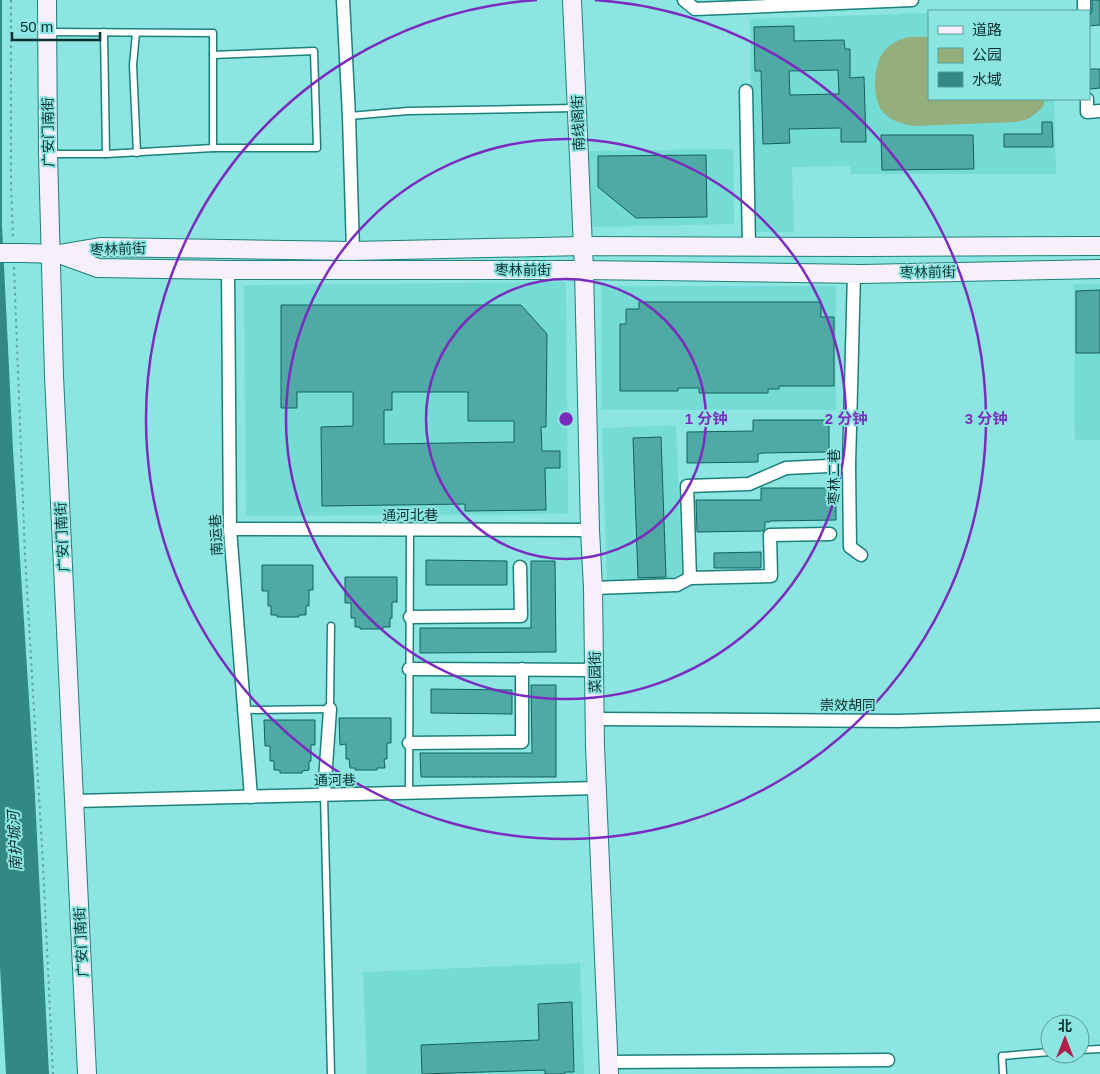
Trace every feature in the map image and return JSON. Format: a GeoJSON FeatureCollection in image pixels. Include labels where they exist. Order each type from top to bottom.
{"type":"FeatureCollection","features":[{"type":"Feature","properties":{"kind":"street","name":"广安门南街"},"geometry":{"type":"LineString","coordinates":[[47,0],[52,32],[52,154],[55,254],[63,364],[87,1074]]}},
{"type":"Feature","properties":{"kind":"street","name":"广安门南街"},"geometry":{"type":"LineString","coordinates":[[52,32],[57,0]]}},
{"type":"Feature","properties":{"kind":"street"},"geometry":{"type":"LineString","coordinates":[[343,0],[353,251]]}},
{"type":"Feature","properties":{"kind":"street","name":"南线阁街"},"geometry":{"type":"LineString","coordinates":[[572,0],[584,270]]}},
{"type":"Feature","properties":{"kind":"street"},"geometry":{"type":"LineString","coordinates":[[684,0],[695,9],[912,0]]}},
{"type":"Feature","properties":{"kind":"street"},"geometry":{"type":"LineString","coordinates":[[746,91],[749,247]]}},
{"type":"Feature","properties":{"kind":"street"},"geometry":{"type":"LineString","coordinates":[[1087,100],[1087,112],[1100,111]]}},
{"type":"Feature","properties":{"kind":"street","name":"枣林前街"},"geometry":{"type":"LineString","coordinates":[[55,254],[100,247],[353,251],[583,246],[1100,246]]}},
{"type":"Feature","properties":{"kind":"street"},"geometry":{"type":"LineString","coordinates":[[13,254],[55,254]]}},
{"type":"Feature","properties":{"kind":"street","name":"枣林前街"},"geometry":{"type":"LineString","coordinates":[[55,254],[98,268],[228,270],[584,270],[854,273],[1100,269]]}},
{"type":"Feature","properties":{"kind":"street","name":"南运巷"},"geometry":{"type":"LineString","coordinates":[[228,270],[230,529],[251,797]]}},
{"type":"Feature","properties":{"kind":"street","name":"菜园街"},"geometry":{"type":"LineString","coordinates":[[584,270],[597,788],[608,1068]]}},
{"type":"Feature","properties":{"kind":"street","name":"枣林二巷"},"geometry":{"type":"LineString","coordinates":[[854,273],[849,465],[850,547],[862,555]]}},
{"type":"Feature","properties":{"kind":"street"},"geometry":{"type":"LineString","coordinates":[[690,578],[687,486],[749,484],[786,468],[849,465]]}},
{"type":"Feature","properties":{"kind":"street","name":"通河北巷"},"geometry":{"type":"LineString","coordinates":[[230,529],[590,530]]}},
{"type":"Feature","properties":{"kind":"street"},"geometry":{"type":"LineString","coordinates":[[593,588],[677,585],[690,578],[771,576],[770,535],[830,534]]}},
{"type":"Feature","properties":{"kind":"street"},"geometry":{"type":"LineString","coordinates":[[410,617],[521,616],[520,567]]}},
{"type":"Feature","properties":{"kind":"street"},"geometry":{"type":"LineString","coordinates":[[409,669],[595,670]]}},
{"type":"Feature","properties":{"kind":"street"},"geometry":{"type":"LineString","coordinates":[[409,743],[522,742],[522,670]]}},
{"type":"Feature","properties":{"kind":"street"},"geometry":{"type":"LineString","coordinates":[[324,795],[330,709]]}},
{"type":"Feature","properties":{"kind":"street","name":"崇效胡同"},"geometry":{"type":"LineString","coordinates":[[595,719],[897,721],[1100,715]]}},
{"type":"Feature","properties":{"kind":"street","name":"通河巷"},"geometry":{"type":"LineString","coordinates":[[79,801],[597,788]]}},
{"type":"Feature","properties":{"kind":"street","name":"广安门南街"},"geometry":{"type":"LineString","coordinates":[[79,801],[96,1074]]}},
{"type":"Feature","properties":{"kind":"street"},"geometry":{"type":"LineString","coordinates":[[608,1068],[888,1060]]}},
{"type":"Feature","properties":{"kind":"lane"},"geometry":{"type":"LineString","coordinates":[[52,32],[213,33],[212,148]]}},
{"type":"Feature","properties":{"kind":"lane"},"geometry":{"type":"LineString","coordinates":[[104,32],[106,154]]}},
{"type":"Feature","properties":{"kind":"lane"},"geometry":{"type":"LineString","coordinates":[[136,32],[133,65],[137,153]]}},
{"type":"Feature","properties":{"kind":"lane"},"geometry":{"type":"LineString","coordinates":[[52,154],[137,153],[212,148],[316,148],[314,51],[213,55]]}},
{"type":"Feature","properties":{"kind":"lane"},"geometry":{"type":"LineString","coordinates":[[349,116],[408,112],[577,108]]}},
{"type":"Feature","properties":{"kind":"lane"},"geometry":{"type":"LineString","coordinates":[[409,793],[410,530]]}},
{"type":"Feature","properties":{"kind":"lane"},"geometry":{"type":"LineString","coordinates":[[244,710],[330,709],[331,626]]}},
{"type":"Feature","properties":{"kind":"lane"},"geometry":{"type":"LineString","coordinates":[[324,795],[331,1074]]}},
{"type":"Feature","properties":{"kind":"lane"},"geometry":{"type":"LineString","coordinates":[[1003,1074],[1002,1056],[1040,1053]]}},
{"type":"Feature","properties":{"kind":"path"},"geometry":{"type":"LineString","coordinates":[[11,0],[13,254],[25,555],[53,1074]]}},
{"type":"Feature","properties":{"kind":"shaded area"},"geometry":{"type":"Polygon","coordinates":[[[928,13],[928,100],[1054,100],[1056,174],[850,174],[850,166],[792,167],[794,232],[753,232],[750,19],[928,13]]]}},
{"type":"Feature","properties":{"kind":"shaded area"},"geometry":{"type":"Polygon","coordinates":[[[733,149],[734,224],[590,227],[589,151],[733,149]]]}},
{"type":"Feature","properties":{"kind":"shaded area"},"geometry":{"type":"Polygon","coordinates":[[[566,282],[568,514],[246,516],[244,285],[566,282]]]}},
{"type":"Feature","properties":{"kind":"shaded area"},"geometry":{"type":"Polygon","coordinates":[[[1074,284],[1100,284],[1100,440],[1075,440],[1074,284]]]}},
{"type":"Feature","properties":{"kind":"shaded area"},"geometry":{"type":"Polygon","coordinates":[[[601,286],[836,286],[836,410],[601,410],[601,286]]]}},
{"type":"Feature","properties":{"kind":"shaded area"},"geometry":{"type":"Polygon","coordinates":[[[676,425],[682,581],[607,583],[602,428],[676,425]]]}},
{"type":"Feature","properties":{"kind":"shaded area"},"geometry":{"type":"Polygon","coordinates":[[[580,963],[584,1074],[367,1074],[363,972],[580,963]]]}},
{"type":"Feature","properties":{"kind":"green space"},"geometry":{"type":"Polygon","coordinates":[[[928,37],[928,100],[1045,100],[1043,107],[1028,119],[1016,122],[914,126],[888,117],[882,111],[876,98],[875,78],[878,64],[888,47],[902,39],[928,37]]]}},
{"type":"Feature","properties":{"kind":"water","name":"南护城河"},"geometry":{"type":"Polygon","coordinates":[[[0,0],[2,0],[2,225],[49,1074],[6,1074],[0,967],[0,0]]]}},
{"type":"Feature","properties":{"kind":"building"},"geometry":{"type":"Polygon","coordinates":[[[1092,0],[1100,0],[1100,25],[1090,26],[1092,0]]]}},
{"type":"Feature","properties":{"kind":"building"},"geometry":{"type":"Polygon","coordinates":[[[794,26],[794,41],[844,40],[845,49],[850,49],[850,78],[864,77],[866,142],[841,142],[841,128],[789,129],[790,143],[763,144],[761,71],[755,71],[754,27],[794,26]],[[838,70],[789,71],[790,95],[839,94],[838,70]]]}},
{"type":"Feature","properties":{"kind":"building"},"geometry":{"type":"Polygon","coordinates":[[[1090,69],[1100,69],[1100,88],[1090,89],[1090,69]]]}},
{"type":"Feature","properties":{"kind":"building"},"geometry":{"type":"Polygon","coordinates":[[[1042,122],[1052,122],[1053,147],[1004,147],[1004,134],[1042,134],[1042,122]]]}},
{"type":"Feature","properties":{"kind":"building"},"geometry":{"type":"Polygon","coordinates":[[[881,135],[973,135],[974,169],[882,170],[881,135]]]}},
{"type":"Feature","properties":{"kind":"building"},"geometry":{"type":"Polygon","coordinates":[[[706,155],[707,217],[636,218],[598,187],[598,156],[706,155]]]}},
{"type":"Feature","properties":{"kind":"building"},"geometry":{"type":"Polygon","coordinates":[[[1100,290],[1100,353],[1076,353],[1076,291],[1100,290]]]}},
{"type":"Feature","properties":{"kind":"building"},"geometry":{"type":"Polygon","coordinates":[[[639,302],[821,302],[821,317],[834,317],[834,386],[779,386],[779,389],[768,389],[768,393],[699,393],[699,388],[678,388],[678,391],[620,391],[620,324],[626,324],[626,309],[639,309],[639,302]]]}},
{"type":"Feature","properties":{"kind":"building"},"geometry":{"type":"Polygon","coordinates":[[[281,305],[521,305],[547,334],[546,427],[541,427],[542,451],[560,451],[560,468],[545,468],[546,510],[465,511],[465,504],[322,506],[321,427],[353,426],[353,392],[297,392],[297,408],[281,408],[281,305]],[[392,392],[392,410],[384,410],[384,444],[514,442],[514,421],[468,421],[468,392],[392,392]]]}},
{"type":"Feature","properties":{"kind":"building"},"geometry":{"type":"Polygon","coordinates":[[[753,420],[829,420],[829,452],[763,453],[758,454],[758,462],[687,463],[687,432],[753,431],[753,420]]]}},
{"type":"Feature","properties":{"kind":"building"},"geometry":{"type":"Polygon","coordinates":[[[661,437],[666,577],[638,578],[633,438],[661,437]]]}},
{"type":"Feature","properties":{"kind":"building"},"geometry":{"type":"Polygon","coordinates":[[[761,488],[836,488],[836,520],[770,521],[765,522],[763,531],[697,532],[696,500],[761,500],[761,488]]]}},
{"type":"Feature","properties":{"kind":"building"},"geometry":{"type":"Polygon","coordinates":[[[761,552],[761,568],[714,568],[714,553],[761,552]]]}},
{"type":"Feature","properties":{"kind":"building"},"geometry":{"type":"Polygon","coordinates":[[[426,560],[507,561],[507,585],[426,585],[426,560]]]}},
{"type":"Feature","properties":{"kind":"building"},"geometry":{"type":"Polygon","coordinates":[[[531,561],[555,561],[556,652],[420,653],[420,628],[531,628],[531,561]]]}},
{"type":"Feature","properties":{"kind":"building"},"geometry":{"type":"Polygon","coordinates":[[[262,565],[313,565],[313,590],[309,590],[309,606],[306,606],[306,615],[299,615],[299,617],[277,617],[277,615],[271,615],[271,606],[268,606],[268,591],[262,591],[262,565]]]}},
{"type":"Feature","properties":{"kind":"building"},"geometry":{"type":"Polygon","coordinates":[[[345,577],[397,577],[397,602],[392,602],[390,627],[383,627],[383,629],[360,629],[360,627],[355,627],[355,618],[351,618],[351,603],[345,603],[345,577]]]}},
{"type":"Feature","properties":{"kind":"building"},"geometry":{"type":"Polygon","coordinates":[[[531,685],[556,685],[556,777],[421,777],[420,753],[532,753],[531,685]]]}},
{"type":"Feature","properties":{"kind":"building"},"geometry":{"type":"Polygon","coordinates":[[[431,689],[512,690],[512,714],[431,713],[431,689]]]}},
{"type":"Feature","properties":{"kind":"building"},"geometry":{"type":"Polygon","coordinates":[[[339,718],[391,718],[391,743],[387,743],[387,759],[384,759],[385,768],[355,770],[355,768],[350,768],[349,759],[346,759],[346,744],[340,745],[339,718]]]}},
{"type":"Feature","properties":{"kind":"building"},"geometry":{"type":"Polygon","coordinates":[[[264,720],[315,720],[315,745],[311,745],[309,770],[302,771],[302,773],[280,773],[280,770],[274,770],[274,761],[270,761],[270,746],[265,746],[264,720]]]}},
{"type":"Feature","properties":{"kind":"building"},"geometry":{"type":"Polygon","coordinates":[[[572,1002],[574,1072],[545,1074],[545,1070],[422,1074],[421,1045],[539,1040],[538,1004],[572,1002]]]}}]}
